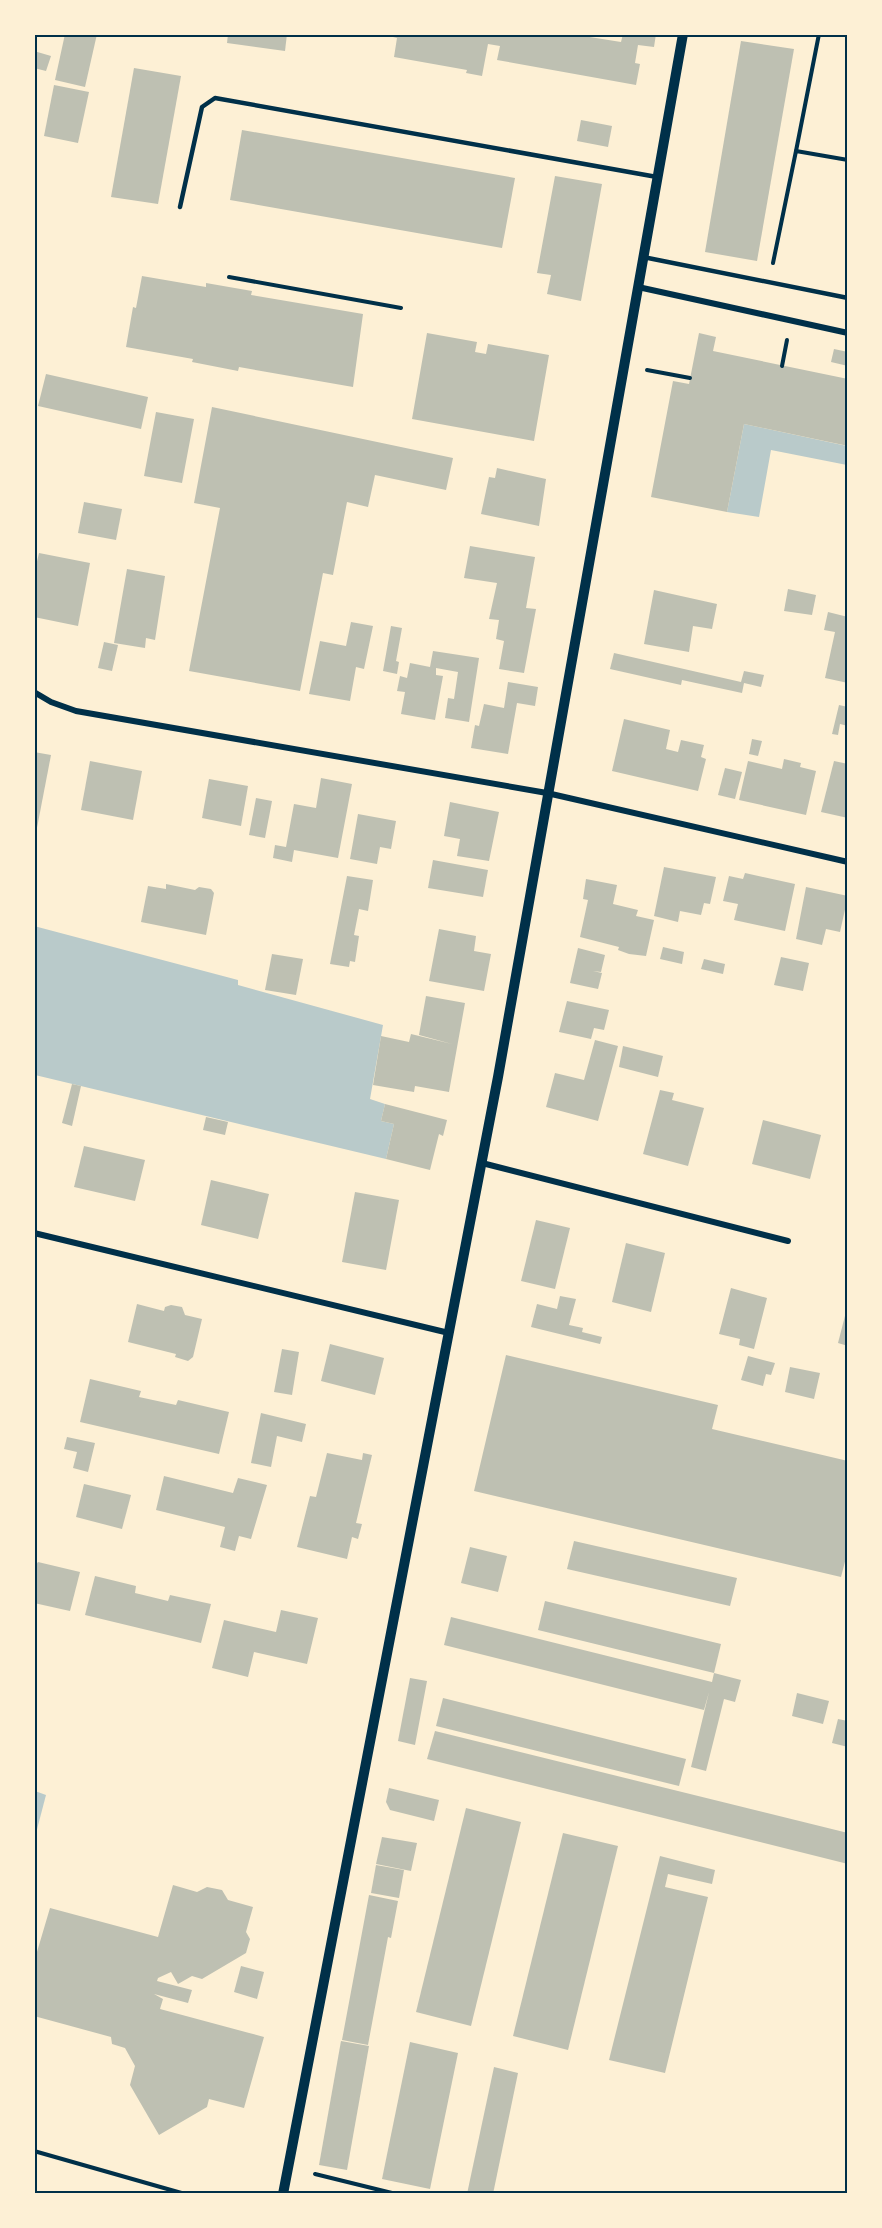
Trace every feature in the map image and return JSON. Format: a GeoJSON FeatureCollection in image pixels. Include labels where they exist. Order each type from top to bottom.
{"type":"FeatureCollection","features":[{"type":"Feature","properties":{"kind":"street"},"geometry":{"type":"LineString","coordinates":[[283,2193],[482,1163],[683,34]]}},
{"type":"Feature","properties":{"kind":"street"},"geometry":{"type":"LineString","coordinates":[[638,287],[848,333]]}},
{"type":"Feature","properties":{"kind":"street"},"geometry":{"type":"LineString","coordinates":[[34,692],[51,702],[76,711],[547,793],[848,862]]}},
{"type":"Feature","properties":{"kind":"street"},"geometry":{"type":"LineString","coordinates":[[482,1163],[788,1241]]}},
{"type":"Feature","properties":{"kind":"street"},"geometry":{"type":"LineString","coordinates":[[34,1233],[449,1333]]}},
{"type":"Feature","properties":{"kind":"lane"},"geometry":{"type":"LineString","coordinates":[[180,207],[202,107],[215,98],[657,177]]}},
{"type":"Feature","properties":{"kind":"lane"},"geometry":{"type":"LineString","coordinates":[[643,257],[848,298]]}},
{"type":"Feature","properties":{"kind":"path"},"geometry":{"type":"LineString","coordinates":[[769,282],[819,34]]}},
{"type":"Feature","properties":{"kind":"path"},"geometry":{"type":"LineString","coordinates":[[796,151],[848,160]]}},
{"type":"Feature","properties":{"kind":"path"},"geometry":{"type":"LineString","coordinates":[[229,277],[401,308]]}},
{"type":"Feature","properties":{"kind":"path"},"geometry":{"type":"LineString","coordinates":[[782,366],[788,335]]}},
{"type":"Feature","properties":{"kind":"path"},"geometry":{"type":"LineString","coordinates":[[646,370],[690,378]]}},
{"type":"Feature","properties":{"kind":"path"},"geometry":{"type":"LineString","coordinates":[[34,2151],[185,2193]]}},
{"type":"Feature","properties":{"kind":"path"},"geometry":{"type":"LineString","coordinates":[[315,2174],[396,2193]]}},
{"type":"Feature","properties":{"kind":"shaded area"},"geometry":{"type":"Polygon","coordinates":[[[744,424],[847,446],[847,465],[771,450],[759,517],[727,512],[744,424]]]}},
{"type":"Feature","properties":{"kind":"shaded area"},"geometry":{"type":"Polygon","coordinates":[[[34,926],[238,980],[238,985],[383,1025],[370,1099],[385,1104],[381,1121],[394,1124],[386,1159],[35,1075],[34,926]]]}},
{"type":"Feature","properties":{"kind":"shaded area"},"geometry":{"type":"Polygon","coordinates":[[[34,1791],[46,1795],[35,1837],[34,1791]]]}},
{"type":"Feature","properties":{"kind":"building"},"geometry":{"type":"Polygon","coordinates":[[[65,34],[97,34],[85,87],[55,80],[65,34]]]}},
{"type":"Feature","properties":{"kind":"building"},"geometry":{"type":"Polygon","coordinates":[[[228,34],[287,34],[285,51],[227,43],[228,34]]]}},
{"type":"Feature","properties":{"kind":"building"},"geometry":{"type":"Polygon","coordinates":[[[381,34],[571,34],[621,42],[623,34],[656,34],[654,47],[638,45],[635,63],[640,64],[636,85],[497,60],[500,46],[488,44],[482,76],[466,73],[467,70],[394,57],[397,38],[381,34]]]}},
{"type":"Feature","properties":{"kind":"building"},"geometry":{"type":"Polygon","coordinates":[[[741,41],[794,49],[757,261],[705,252],[741,41]]]}},
{"type":"Feature","properties":{"kind":"building"},"geometry":{"type":"Polygon","coordinates":[[[34,51],[51,56],[46,71],[34,68],[34,51]]]}},
{"type":"Feature","properties":{"kind":"building"},"geometry":{"type":"Polygon","coordinates":[[[134,68],[181,76],[158,204],[111,197],[134,68]]]}},
{"type":"Feature","properties":{"kind":"building"},"geometry":{"type":"Polygon","coordinates":[[[54,85],[89,92],[78,143],[44,136],[54,85]]]}},
{"type":"Feature","properties":{"kind":"building"},"geometry":{"type":"Polygon","coordinates":[[[581,120],[612,126],[608,147],[577,141],[581,120]]]}},
{"type":"Feature","properties":{"kind":"building"},"geometry":{"type":"Polygon","coordinates":[[[242,130],[515,178],[502,248],[230,200],[242,130]]]}},
{"type":"Feature","properties":{"kind":"building"},"geometry":{"type":"Polygon","coordinates":[[[555,176],[602,184],[581,301],[547,294],[551,275],[537,273],[555,176]]]}},
{"type":"Feature","properties":{"kind":"building"},"geometry":{"type":"Polygon","coordinates":[[[142,276],[206,287],[206,283],[252,291],[251,295],[363,314],[353,387],[239,367],[238,371],[192,362],[193,359],[126,347],[133,307],[136,308],[142,276]]]}},
{"type":"Feature","properties":{"kind":"building"},"geometry":{"type":"Polygon","coordinates":[[[427,333],[477,342],[475,352],[486,354],[488,344],[549,355],[534,441],[412,419],[427,333]]]}},
{"type":"Feature","properties":{"kind":"building"},"geometry":{"type":"Polygon","coordinates":[[[699,333],[716,337],[713,351],[848,379],[848,446],[744,424],[727,512],[651,497],[673,381],[689,384],[699,333]]]}},
{"type":"Feature","properties":{"kind":"building"},"geometry":{"type":"Polygon","coordinates":[[[834,349],[848,352],[848,366],[831,362],[834,349]]]}},
{"type":"Feature","properties":{"kind":"building"},"geometry":{"type":"Polygon","coordinates":[[[46,374],[148,397],[141,429],[38,406],[46,374]]]}},
{"type":"Feature","properties":{"kind":"building"},"geometry":{"type":"Polygon","coordinates":[[[212,407],[453,458],[446,490],[375,475],[368,507],[347,502],[333,575],[323,573],[300,691],[189,671],[220,508],[194,503],[212,407]]]}},
{"type":"Feature","properties":{"kind":"building"},"geometry":{"type":"Polygon","coordinates":[[[156,412],[194,419],[182,483],[144,476],[156,412]]]}},
{"type":"Feature","properties":{"kind":"building"},"geometry":{"type":"Polygon","coordinates":[[[497,468],[546,479],[539,526],[481,514],[489,477],[495,478],[497,468]]]}},
{"type":"Feature","properties":{"kind":"building"},"geometry":{"type":"Polygon","coordinates":[[[84,502],[122,509],[116,540],[78,533],[84,502]]]}},
{"type":"Feature","properties":{"kind":"building"},"geometry":{"type":"Polygon","coordinates":[[[470,546],[535,557],[526,608],[536,609],[524,673],[499,669],[504,641],[496,639],[499,620],[489,619],[497,583],[464,578],[470,546]]]}},
{"type":"Feature","properties":{"kind":"building"},"geometry":{"type":"Polygon","coordinates":[[[39,553],[90,563],[78,626],[34,617],[34,574],[39,553]]]}},
{"type":"Feature","properties":{"kind":"building"},"geometry":{"type":"Polygon","coordinates":[[[127,569],[165,576],[155,640],[146,638],[145,648],[114,643],[127,569]]]}},
{"type":"Feature","properties":{"kind":"building"},"geometry":{"type":"Polygon","coordinates":[[[788,589],[816,595],[812,615],[784,611],[788,589]]]}},
{"type":"Feature","properties":{"kind":"building"},"geometry":{"type":"Polygon","coordinates":[[[654,590],[717,604],[712,629],[693,626],[689,652],[644,644],[654,590]]]}},
{"type":"Feature","properties":{"kind":"building"},"geometry":{"type":"Polygon","coordinates":[[[828,612],[848,617],[848,683],[825,678],[835,632],[824,630],[828,612]]]}},
{"type":"Feature","properties":{"kind":"building"},"geometry":{"type":"Polygon","coordinates":[[[351,622],[373,626],[364,669],[356,667],[350,701],[309,694],[320,641],[346,646],[351,622]]]}},
{"type":"Feature","properties":{"kind":"building"},"geometry":{"type":"Polygon","coordinates":[[[391,626],[402,628],[396,661],[399,662],[397,674],[383,671],[391,626]]]}},
{"type":"Feature","properties":{"kind":"building"},"geometry":{"type":"Polygon","coordinates":[[[104,642],[118,645],[112,671],[98,668],[104,642]]]}},
{"type":"Feature","properties":{"kind":"building"},"geometry":{"type":"Polygon","coordinates":[[[433,651],[479,658],[469,722],[445,718],[448,698],[454,699],[458,672],[436,668],[436,675],[443,676],[435,720],[401,714],[405,692],[397,691],[400,676],[407,678],[410,663],[430,667],[433,651]]]}},
{"type":"Feature","properties":{"kind":"building"},"geometry":{"type":"Polygon","coordinates":[[[614,653],[741,682],[744,671],[764,675],[761,687],[744,683],[742,693],[682,680],[681,685],[610,669],[614,653]]]}},
{"type":"Feature","properties":{"kind":"building"},"geometry":{"type":"Polygon","coordinates":[[[508,682],[538,687],[535,706],[517,703],[508,754],[471,748],[475,725],[479,726],[484,704],[504,708],[508,682]]]}},
{"type":"Feature","properties":{"kind":"building"},"geometry":{"type":"Polygon","coordinates":[[[839,705],[848,707],[848,726],[840,724],[838,735],[832,734],[839,705]]]}},
{"type":"Feature","properties":{"kind":"building"},"geometry":{"type":"Polygon","coordinates":[[[624,719],[670,730],[666,749],[678,752],[681,740],[704,745],[701,757],[706,759],[698,791],[612,771],[624,719]]]}},
{"type":"Feature","properties":{"kind":"building"},"geometry":{"type":"Polygon","coordinates":[[[752,739],[762,741],[758,756],[749,754],[752,739]]]}},
{"type":"Feature","properties":{"kind":"building"},"geometry":{"type":"Polygon","coordinates":[[[34,752],[51,755],[36,833],[34,832],[34,752]]]}},
{"type":"Feature","properties":{"kind":"building"},"geometry":{"type":"Polygon","coordinates":[[[784,759],[801,763],[800,767],[816,771],[806,815],[739,800],[748,761],[782,769],[784,759]]]}},
{"type":"Feature","properties":{"kind":"building"},"geometry":{"type":"Polygon","coordinates":[[[90,761],[142,771],[133,820],[81,810],[90,761]]]}},
{"type":"Feature","properties":{"kind":"building"},"geometry":{"type":"Polygon","coordinates":[[[834,761],[848,764],[848,818],[821,812],[834,761]]]}},
{"type":"Feature","properties":{"kind":"building"},"geometry":{"type":"Polygon","coordinates":[[[725,768],[742,772],[735,799],[718,795],[725,768]]]}},
{"type":"Feature","properties":{"kind":"building"},"geometry":{"type":"Polygon","coordinates":[[[321,778],[352,784],[338,858],[294,850],[292,862],[273,858],[275,845],[286,847],[294,804],[316,808],[321,778]]]}},
{"type":"Feature","properties":{"kind":"building"},"geometry":{"type":"Polygon","coordinates":[[[209,779],[248,786],[241,826],[202,818],[209,779]]]}},
{"type":"Feature","properties":{"kind":"building"},"geometry":{"type":"Polygon","coordinates":[[[256,798],[272,801],[265,838],[249,835],[256,798]]]}},
{"type":"Feature","properties":{"kind":"building"},"geometry":{"type":"Polygon","coordinates":[[[450,802],[499,812],[489,861],[457,856],[460,839],[444,836],[450,802]]]}},
{"type":"Feature","properties":{"kind":"building"},"geometry":{"type":"Polygon","coordinates":[[[358,814],[396,821],[391,849],[380,847],[377,864],[350,859],[358,814]]]}},
{"type":"Feature","properties":{"kind":"building"},"geometry":{"type":"Polygon","coordinates":[[[433,860],[488,870],[483,897],[428,888],[433,860]]]}},
{"type":"Feature","properties":{"kind":"building"},"geometry":{"type":"Polygon","coordinates":[[[664,867],[716,877],[710,904],[704,903],[701,915],[680,911],[678,922],[654,916],[664,867]]]}},
{"type":"Feature","properties":{"kind":"building"},"geometry":{"type":"Polygon","coordinates":[[[745,873],[795,884],[785,931],[734,920],[738,904],[723,901],[729,876],[743,879],[745,873]]]}},
{"type":"Feature","properties":{"kind":"building"},"geometry":{"type":"Polygon","coordinates":[[[347,876],[373,880],[368,911],[359,909],[354,935],[359,936],[355,962],[350,961],[349,967],[330,964],[347,876]]]}},
{"type":"Feature","properties":{"kind":"building"},"geometry":{"type":"Polygon","coordinates":[[[586,879],[617,885],[613,904],[638,910],[636,916],[654,920],[646,956],[629,954],[618,950],[619,947],[580,937],[588,900],[583,899],[586,879]]]}},
{"type":"Feature","properties":{"kind":"building"},"geometry":{"type":"Polygon","coordinates":[[[166,884],[195,890],[199,887],[211,889],[214,893],[206,935],[141,922],[148,886],[166,889],[166,884]]]}},
{"type":"Feature","properties":{"kind":"building"},"geometry":{"type":"Polygon","coordinates":[[[806,887],[848,896],[840,932],[826,929],[822,945],[796,939],[806,887]]]}},
{"type":"Feature","properties":{"kind":"building"},"geometry":{"type":"Polygon","coordinates":[[[439,929],[476,936],[474,951],[491,954],[484,991],[429,981],[439,929]]]}},
{"type":"Feature","properties":{"kind":"building"},"geometry":{"type":"Polygon","coordinates":[[[663,947],[684,952],[682,964],[660,959],[663,947]]]}},
{"type":"Feature","properties":{"kind":"building"},"geometry":{"type":"Polygon","coordinates":[[[578,948],[605,955],[601,972],[593,971],[602,973],[598,989],[570,983],[578,948]]]}},
{"type":"Feature","properties":{"kind":"building"},"geometry":{"type":"Polygon","coordinates":[[[272,954],[303,959],[296,995],[265,990],[272,954]]]}},
{"type":"Feature","properties":{"kind":"building"},"geometry":{"type":"Polygon","coordinates":[[[781,957],[809,963],[803,991],[774,985],[781,957]]]}},
{"type":"Feature","properties":{"kind":"building"},"geometry":{"type":"Polygon","coordinates":[[[704,959],[725,964],[723,974],[701,969],[704,959]]]}},
{"type":"Feature","properties":{"kind":"building"},"geometry":{"type":"Polygon","coordinates":[[[426,996],[465,1003],[449,1092],[415,1086],[414,1092],[373,1085],[381,1036],[409,1042],[411,1034],[452,1044],[419,1035],[426,996]]]}},
{"type":"Feature","properties":{"kind":"building"},"geometry":{"type":"Polygon","coordinates":[[[567,1001],[609,1010],[604,1030],[594,1028],[591,1039],[559,1032],[567,1001]]]}},
{"type":"Feature","properties":{"kind":"building"},"geometry":{"type":"Polygon","coordinates":[[[595,1040],[618,1046],[598,1121],[546,1107],[555,1073],[584,1080],[595,1040]]]}},
{"type":"Feature","properties":{"kind":"building"},"geometry":{"type":"Polygon","coordinates":[[[623,1046],[663,1056],[658,1077],[619,1067],[623,1046]]]}},
{"type":"Feature","properties":{"kind":"building"},"geometry":{"type":"Polygon","coordinates":[[[72,1084],[81,1086],[72,1126],[62,1123],[72,1084]]]}},
{"type":"Feature","properties":{"kind":"building"},"geometry":{"type":"Polygon","coordinates":[[[660,1090],[674,1093],[672,1100],[704,1108],[688,1166],[643,1154],[660,1090]]]}},
{"type":"Feature","properties":{"kind":"building"},"geometry":{"type":"Polygon","coordinates":[[[385,1104],[447,1120],[443,1136],[439,1134],[430,1170],[386,1159],[394,1124],[381,1121],[385,1104]]]}},
{"type":"Feature","properties":{"kind":"building"},"geometry":{"type":"Polygon","coordinates":[[[206,1117],[228,1122],[225,1135],[203,1130],[206,1117]]]}},
{"type":"Feature","properties":{"kind":"building"},"geometry":{"type":"Polygon","coordinates":[[[763,1120],[821,1135],[810,1179],[752,1164],[763,1120]]]}},
{"type":"Feature","properties":{"kind":"building"},"geometry":{"type":"Polygon","coordinates":[[[84,1146],[145,1160],[135,1201],[74,1187],[84,1146]]]}},
{"type":"Feature","properties":{"kind":"building"},"geometry":{"type":"Polygon","coordinates":[[[211,1180],[269,1194],[258,1239],[201,1225],[211,1180]]]}},
{"type":"Feature","properties":{"kind":"building"},"geometry":{"type":"Polygon","coordinates":[[[355,1192],[399,1200],[386,1270],[342,1262],[355,1192]]]}},
{"type":"Feature","properties":{"kind":"building"},"geometry":{"type":"Polygon","coordinates":[[[536,1220],[570,1228],[555,1289],[521,1281],[536,1220]]]}},
{"type":"Feature","properties":{"kind":"building"},"geometry":{"type":"Polygon","coordinates":[[[626,1243],[665,1253],[651,1312],[612,1302],[626,1243]]]}},
{"type":"Feature","properties":{"kind":"building"},"geometry":{"type":"Polygon","coordinates":[[[731,1288],[767,1298],[754,1349],[739,1345],[740,1339],[719,1334],[731,1288]]]}},
{"type":"Feature","properties":{"kind":"building"},"geometry":{"type":"Polygon","coordinates":[[[560,1296],[576,1299],[569,1325],[583,1328],[582,1332],[602,1337],[600,1344],[531,1327],[537,1304],[557,1309],[560,1296]]]}},
{"type":"Feature","properties":{"kind":"building"},"geometry":{"type":"Polygon","coordinates":[[[137,1304],[164,1311],[165,1307],[171,1305],[182,1307],[185,1315],[202,1319],[193,1357],[188,1361],[175,1357],[176,1354],[128,1342],[137,1304]]]}},
{"type":"Feature","properties":{"kind":"building"},"geometry":{"type":"Polygon","coordinates":[[[848,1308],[848,1346],[838,1343],[848,1308]]]}},
{"type":"Feature","properties":{"kind":"building"},"geometry":{"type":"Polygon","coordinates":[[[330,1344],[384,1358],[375,1395],[321,1381],[330,1344]]]}},
{"type":"Feature","properties":{"kind":"building"},"geometry":{"type":"Polygon","coordinates":[[[282,1349],[299,1352],[292,1395],[274,1392],[282,1349]]]}},
{"type":"Feature","properties":{"kind":"building"},"geometry":{"type":"Polygon","coordinates":[[[506,1355],[718,1405],[712,1429],[848,1461],[848,1550],[841,1577],[474,1491],[506,1355]]]}},
{"type":"Feature","properties":{"kind":"building"},"geometry":{"type":"Polygon","coordinates":[[[748,1356],[775,1363],[771,1375],[766,1374],[763,1386],[741,1380],[748,1356]]]}},
{"type":"Feature","properties":{"kind":"building"},"geometry":{"type":"Polygon","coordinates":[[[790,1367],[820,1373],[814,1399],[785,1392],[790,1367]]]}},
{"type":"Feature","properties":{"kind":"building"},"geometry":{"type":"Polygon","coordinates":[[[90,1379],[141,1391],[139,1397],[176,1405],[178,1400],[229,1412],[219,1454],[80,1422],[90,1379]]]}},
{"type":"Feature","properties":{"kind":"building"},"geometry":{"type":"Polygon","coordinates":[[[261,1413],[306,1424],[302,1442],[277,1436],[271,1467],[251,1463],[261,1413]]]}},
{"type":"Feature","properties":{"kind":"building"},"geometry":{"type":"Polygon","coordinates":[[[67,1437],[95,1443],[88,1472],[73,1468],[77,1452],[64,1449],[67,1437]]]}},
{"type":"Feature","properties":{"kind":"building"},"geometry":{"type":"Polygon","coordinates":[[[327,1453],[362,1460],[363,1453],[372,1455],[356,1523],[362,1524],[358,1539],[352,1537],[347,1559],[297,1547],[310,1496],[316,1497],[327,1453]]]}},
{"type":"Feature","properties":{"kind":"building"},"geometry":{"type":"Polygon","coordinates":[[[164,1476],[233,1493],[238,1478],[267,1485],[251,1539],[239,1536],[235,1551],[220,1547],[225,1527],[156,1510],[164,1476]]]}},
{"type":"Feature","properties":{"kind":"building"},"geometry":{"type":"Polygon","coordinates":[[[84,1484],[131,1495],[122,1529],[76,1517],[84,1484]]]}},
{"type":"Feature","properties":{"kind":"building"},"geometry":{"type":"Polygon","coordinates":[[[574,1541],[737,1578],[730,1606],[567,1569],[574,1541]]]}},
{"type":"Feature","properties":{"kind":"building"},"geometry":{"type":"Polygon","coordinates":[[[470,1547],[507,1556],[498,1592],[461,1583],[470,1547]]]}},
{"type":"Feature","properties":{"kind":"building"},"geometry":{"type":"Polygon","coordinates":[[[38,1562],[80,1572],[70,1611],[34,1603],[34,1568],[38,1562]]]}},
{"type":"Feature","properties":{"kind":"building"},"geometry":{"type":"Polygon","coordinates":[[[95,1576],[136,1586],[135,1593],[168,1601],[170,1595],[211,1604],[201,1643],[85,1615],[95,1576]]]}},
{"type":"Feature","properties":{"kind":"building"},"geometry":{"type":"Polygon","coordinates":[[[545,1601],[721,1644],[714,1673],[538,1630],[545,1601]]]}},
{"type":"Feature","properties":{"kind":"building"},"geometry":{"type":"Polygon","coordinates":[[[281,1610],[318,1618],[307,1664],[254,1652],[248,1677],[212,1668],[224,1620],[276,1632],[281,1610]]]}},
{"type":"Feature","properties":{"kind":"building"},"geometry":{"type":"Polygon","coordinates":[[[451,1617],[712,1682],[714,1673],[741,1680],[735,1702],[724,1699],[706,1771],[691,1767],[709,1692],[704,1710],[444,1645],[451,1617]]]}},
{"type":"Feature","properties":{"kind":"building"},"geometry":{"type":"Polygon","coordinates":[[[410,1678],[427,1681],[415,1745],[398,1741],[410,1678]]]}},
{"type":"Feature","properties":{"kind":"building"},"geometry":{"type":"Polygon","coordinates":[[[797,1693],[829,1701],[823,1724],[792,1716],[797,1693]]]}},
{"type":"Feature","properties":{"kind":"building"},"geometry":{"type":"Polygon","coordinates":[[[443,1698],[686,1759],[679,1786],[436,1726],[443,1698]]]}},
{"type":"Feature","properties":{"kind":"building"},"geometry":{"type":"Polygon","coordinates":[[[838,1719],[848,1721],[848,1747],[832,1743],[838,1719]]]}},
{"type":"Feature","properties":{"kind":"building"},"geometry":{"type":"Polygon","coordinates":[[[435,1731],[848,1833],[848,1864],[427,1759],[435,1731]]]}},
{"type":"Feature","properties":{"kind":"building"},"geometry":{"type":"Polygon","coordinates":[[[389,1788],[439,1800],[434,1821],[390,1810],[386,1802],[389,1788]]]}},
{"type":"Feature","properties":{"kind":"building"},"geometry":{"type":"Polygon","coordinates":[[[466,1808],[521,1822],[471,2026],[416,2012],[466,1808]]]}},
{"type":"Feature","properties":{"kind":"building"},"geometry":{"type":"Polygon","coordinates":[[[563,1833],[618,1846],[568,2050],[513,2036],[563,1833]]]}},
{"type":"Feature","properties":{"kind":"building"},"geometry":{"type":"Polygon","coordinates":[[[382,1837],[417,1843],[411,1871],[376,1864],[382,1837]]]}},
{"type":"Feature","properties":{"kind":"building"},"geometry":{"type":"Polygon","coordinates":[[[660,1856],[715,1870],[712,1884],[668,1874],[665,1887],[708,1897],[665,2073],[609,2060],[660,1856]]]}},
{"type":"Feature","properties":{"kind":"building"},"geometry":{"type":"Polygon","coordinates":[[[376,1865],[404,1870],[399,1898],[371,1893],[376,1865]]]}},
{"type":"Feature","properties":{"kind":"building"},"geometry":{"type":"Polygon","coordinates":[[[173,1885],[197,1892],[207,1887],[222,1890],[228,1900],[253,1907],[246,1932],[250,1939],[246,1953],[202,1979],[192,1976],[178,1984],[171,1972],[158,1978],[157,1981],[192,1990],[188,2003],[154,1994],[163,1999],[160,2009],[264,2037],[244,2108],[209,2099],[207,2107],[159,2135],[130,2085],[135,2066],[125,2048],[112,2044],[111,2037],[34,2016],[34,1962],[50,1908],[158,1937],[173,1885]]]}},
{"type":"Feature","properties":{"kind":"building"},"geometry":{"type":"Polygon","coordinates":[[[369,1895],[398,1901],[391,1938],[388,1937],[368,2045],[342,2040],[369,1895]]]}},
{"type":"Feature","properties":{"kind":"building"},"geometry":{"type":"Polygon","coordinates":[[[241,1966],[264,1972],[257,1999],[234,1992],[241,1966]]]}},
{"type":"Feature","properties":{"kind":"building"},"geometry":{"type":"Polygon","coordinates":[[[341,2041],[369,2046],[347,2170],[319,2165],[341,2041]]]}},
{"type":"Feature","properties":{"kind":"building"},"geometry":{"type":"Polygon","coordinates":[[[410,2042],[458,2053],[430,2189],[382,2179],[410,2042]]]}},
{"type":"Feature","properties":{"kind":"building"},"geometry":{"type":"Polygon","coordinates":[[[494,2067],[518,2073],[493,2194],[467,2194],[494,2067]]]}}]}
